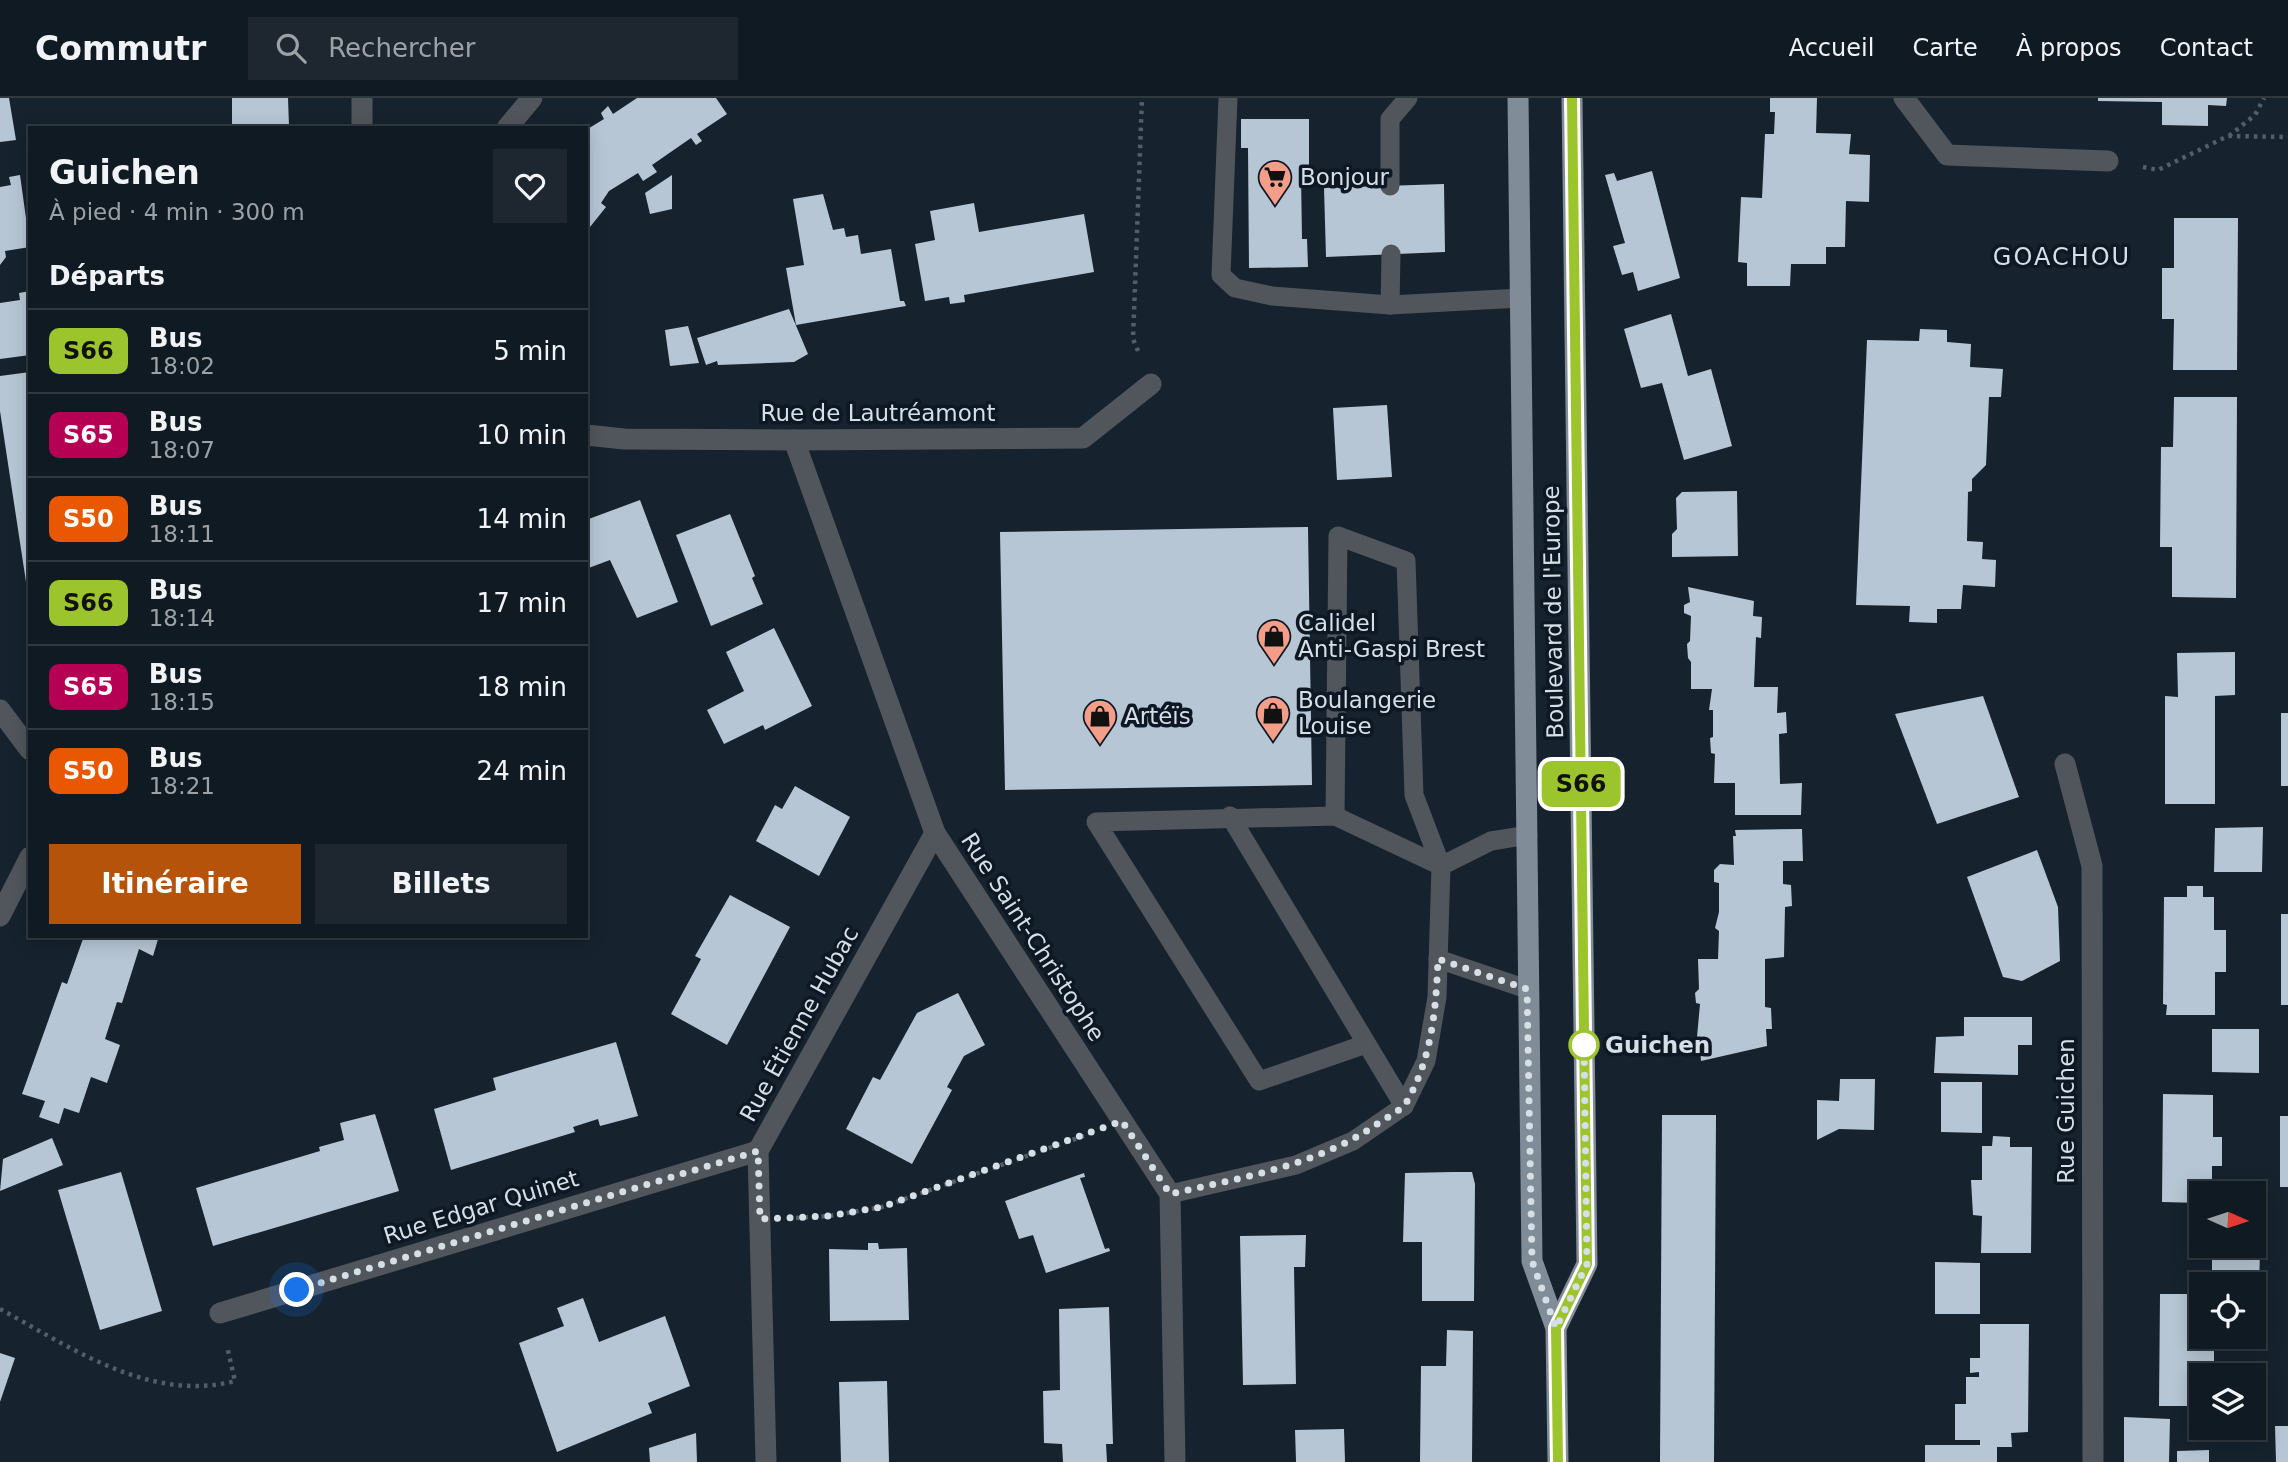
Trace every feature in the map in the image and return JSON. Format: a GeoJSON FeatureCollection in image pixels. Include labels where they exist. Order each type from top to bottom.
{"type":"FeatureCollection","features":[{"type":"Feature","properties":{"kind":"main road","name":"Boulevard de l'Europe"},"geometry":{"type":"LineString","coordinates":[[1518,98],[1532,1261],[1556,1328],[1558,1462]]}},
{"type":"Feature","properties":{"kind":"main road","name":"Boulevard de l'Europe"},"geometry":{"type":"LineString","coordinates":[[1556,1328],[1587,1264],[1572,98]]}},
{"type":"Feature","properties":{"kind":"street"},"geometry":{"type":"LineString","coordinates":[[362,98],[362,126]]}},
{"type":"Feature","properties":{"kind":"street"},"geometry":{"type":"LineString","coordinates":[[509,126],[532,98]]}},
{"type":"Feature","properties":{"kind":"street"},"geometry":{"type":"LineString","coordinates":[[1904,98],[1947,155],[2108,161]]}},
{"type":"Feature","properties":{"kind":"street","name":"Rue de Lautréamont"},"geometry":{"type":"LineString","coordinates":[[588,435],[624,439],[794,440],[1083,438],[1152,384]]}},
{"type":"Feature","properties":{"kind":"street","name":"Rue Saint-Christophe"},"geometry":{"type":"LineString","coordinates":[[794,440],[935,833],[1170,1194]]}},
{"type":"Feature","properties":{"kind":"street"},"geometry":{"type":"LineString","coordinates":[[0,709],[28,747]]}},
{"type":"Feature","properties":{"kind":"street","name":"Rue Guichen"},"geometry":{"type":"LineString","coordinates":[[2065,764],[2092,866],[2092,1462]]}},
{"type":"Feature","properties":{"kind":"street","name":"Rue Étienne Hubac"},"geometry":{"type":"LineString","coordinates":[[766,1462],[758,1151],[935,833]]}},
{"type":"Feature","properties":{"kind":"street"},"geometry":{"type":"LineString","coordinates":[[0,916],[28,862]]}},
{"type":"Feature","properties":{"kind":"street","name":"Rue Edgar Quinet"},"geometry":{"type":"LineString","coordinates":[[220,1313],[758,1151]]}},
{"type":"Feature","properties":{"kind":"street"},"geometry":{"type":"LineString","coordinates":[[1170,1194],[1175,1462]]}},
{"type":"Feature","properties":{"kind":"lane"},"geometry":{"type":"LineString","coordinates":[[1228,98],[1221,275],[1236,288],[1272,296],[1390,305],[1521,298]]}},
{"type":"Feature","properties":{"kind":"lane"},"geometry":{"type":"LineString","coordinates":[[1390,186],[1390,119],[1408,98]]}},
{"type":"Feature","properties":{"kind":"lane"},"geometry":{"type":"LineString","coordinates":[[1390,305],[1391,254]]}},
{"type":"Feature","properties":{"kind":"lane"},"geometry":{"type":"LineString","coordinates":[[1170,1194],[1296,1165],[1353,1142],[1404,1106],[1426,1061],[1437,997],[1441,866],[1414,795],[1406,561],[1338,536],[1335,816]]}},
{"type":"Feature","properties":{"kind":"lane"},"geometry":{"type":"LineString","coordinates":[[1366,1044],[1259,1081],[1096,822],[1230,816],[1335,816],[1441,866]]}},
{"type":"Feature","properties":{"kind":"lane"},"geometry":{"type":"LineString","coordinates":[[1230,816],[1404,1106]]}},
{"type":"Feature","properties":{"kind":"lane"},"geometry":{"type":"LineString","coordinates":[[1441,866],[1490,841],[1528,835]]}},
{"type":"Feature","properties":{"kind":"lane"},"geometry":{"type":"LineString","coordinates":[[1438,959],[1527,989]]}},
{"type":"Feature","properties":{"kind":"path"},"geometry":{"type":"LineString","coordinates":[[1142,98],[1133,338],[1152,384]]}},
{"type":"Feature","properties":{"kind":"path"},"geometry":{"type":"LineString","coordinates":[[2108,161],[2158,170],[2228,136],[2255,115],[2264,98]]}},
{"type":"Feature","properties":{"kind":"path"},"geometry":{"type":"LineString","coordinates":[[2228,136],[2288,136]]}},
{"type":"Feature","properties":{"kind":"path"},"geometry":{"type":"LineString","coordinates":[[760,1219],[829,1216],[882,1207],[1122,1121]]}},
{"type":"Feature","properties":{"kind":"path"},"geometry":{"type":"LineString","coordinates":[[0,1309],[101,1364],[152,1382],[208,1388],[235,1381],[220,1313]]}},
{"type":"Feature","properties":{"kind":"building"},"geometry":{"type":"Polygon","coordinates":[[[0,98],[9,98],[16,140],[0,142],[0,98]]]}},
{"type":"Feature","properties":{"kind":"building"},"geometry":{"type":"Polygon","coordinates":[[[232,98],[288,98],[289,126],[232,126],[232,98]]]}},
{"type":"Feature","properties":{"kind":"building"},"geometry":{"type":"Polygon","coordinates":[[[637,98],[716,98],[727,114],[697,134],[702,141],[696,145],[691,138],[652,165],[657,172],[643,181],[638,173],[609,191],[601,203],[606,207],[588,230],[588,129],[604,119],[601,113],[608,106],[613,114],[637,98]]]}},
{"type":"Feature","properties":{"kind":"building"},"geometry":{"type":"Polygon","coordinates":[[[1770,98],[1817,98],[1816,133],[1851,134],[1849,154],[1870,155],[1869,202],[1846,201],[1845,247],[1826,247],[1826,264],[1791,264],[1790,286],[1747,286],[1747,263],[1738,262],[1741,197],[1762,198],[1765,134],[1774,134],[1775,112],[1770,112],[1770,98]]]}},
{"type":"Feature","properties":{"kind":"building"},"geometry":{"type":"Polygon","coordinates":[[[2098,98],[2227,98],[2226,106],[2208,105],[2208,126],[2162,125],[2162,102],[2098,101],[2098,98]]]}},
{"type":"Feature","properties":{"kind":"building","name":"Bonjour"},"geometry":{"type":"Polygon","coordinates":[[[1241,119],[1309,119],[1309,175],[1301,175],[1302,239],[1307,239],[1308,267],[1249,268],[1248,148],[1241,148],[1241,119]]]}},
{"type":"Feature","properties":{"kind":"building"},"geometry":{"type":"Polygon","coordinates":[[[1652,171],[1680,278],[1638,291],[1633,272],[1622,275],[1613,246],[1625,243],[1605,175],[1614,173],[1617,181],[1652,171]]]}},
{"type":"Feature","properties":{"kind":"building"},"geometry":{"type":"Polygon","coordinates":[[[20,175],[28,247],[5,251],[6,257],[0,265],[0,187],[11,185],[9,177],[20,175]]]}},
{"type":"Feature","properties":{"kind":"building"},"geometry":{"type":"Polygon","coordinates":[[[672,175],[672,209],[650,214],[645,193],[672,175]]]}},
{"type":"Feature","properties":{"kind":"building"},"geometry":{"type":"Polygon","coordinates":[[[1444,184],[1445,252],[1326,257],[1324,188],[1444,184]]]}},
{"type":"Feature","properties":{"kind":"building"},"geometry":{"type":"Polygon","coordinates":[[[823,194],[833,230],[844,228],[846,237],[858,235],[861,254],[891,249],[900,301],[904,301],[906,306],[796,325],[786,268],[804,265],[793,199],[823,194]]]}},
{"type":"Feature","properties":{"kind":"building"},"geometry":{"type":"Polygon","coordinates":[[[974,203],[979,232],[1084,214],[1094,272],[964,295],[965,302],[950,304],[949,297],[925,301],[915,244],[935,240],[930,211],[974,203]]]}},
{"type":"Feature","properties":{"kind":"building"},"geometry":{"type":"Polygon","coordinates":[[[2174,218],[2238,218],[2237,370],[2173,370],[2174,319],[2162,319],[2162,268],[2174,268],[2174,218]]]}},
{"type":"Feature","properties":{"kind":"building"},"geometry":{"type":"Polygon","coordinates":[[[28,291],[28,355],[0,359],[0,303],[20,300],[19,293],[28,291]]]}},
{"type":"Feature","properties":{"kind":"building"},"geometry":{"type":"Polygon","coordinates":[[[789,309],[808,354],[794,362],[718,365],[717,361],[706,365],[697,338],[789,309]]]}},
{"type":"Feature","properties":{"kind":"building"},"geometry":{"type":"Polygon","coordinates":[[[1671,314],[1688,376],[1711,369],[1732,446],[1684,460],[1662,383],[1641,388],[1624,329],[1671,314]]]}},
{"type":"Feature","properties":{"kind":"building"},"geometry":{"type":"Polygon","coordinates":[[[688,326],[699,363],[670,366],[665,330],[688,326]]]}},
{"type":"Feature","properties":{"kind":"building"},"geometry":{"type":"Polygon","coordinates":[[[1920,329],[1947,330],[1947,342],[1971,344],[1970,367],[2003,369],[2001,397],[1989,397],[1986,465],[1972,479],[1972,491],[1968,492],[1967,541],[1983,542],[1982,559],[1996,560],[1995,587],[1963,585],[1961,609],[1937,609],[1937,623],[1909,622],[1910,606],[1856,605],[1867,340],[1919,341],[1920,329]]]}},
{"type":"Feature","properties":{"kind":"building"},"geometry":{"type":"Polygon","coordinates":[[[28,372],[28,595],[0,411],[0,376],[28,372]]]}},
{"type":"Feature","properties":{"kind":"building"},"geometry":{"type":"Polygon","coordinates":[[[2174,397],[2237,397],[2236,598],[2172,597],[2172,547],[2160,547],[2161,447],[2173,447],[2174,397]]]}},
{"type":"Feature","properties":{"kind":"building"},"geometry":{"type":"Polygon","coordinates":[[[1387,405],[1392,477],[1337,480],[1333,408],[1387,405]]]}},
{"type":"Feature","properties":{"kind":"building"},"geometry":{"type":"Polygon","coordinates":[[[1737,491],[1738,556],[1672,557],[1672,534],[1677,529],[1676,498],[1682,492],[1737,491]]]}},
{"type":"Feature","properties":{"kind":"building"},"geometry":{"type":"Polygon","coordinates":[[[640,500],[678,602],[637,618],[610,560],[588,568],[588,519],[640,500]]]}},
{"type":"Feature","properties":{"kind":"building"},"geometry":{"type":"Polygon","coordinates":[[[730,514],[755,576],[752,578],[763,604],[711,626],[676,535],[730,514]]]}},
{"type":"Feature","properties":{"kind":"building"},"geometry":{"type":"Polygon","coordinates":[[[1308,527],[1312,785],[1005,790],[1000,532],[1308,527]]]}},
{"type":"Feature","properties":{"kind":"building"},"geometry":{"type":"Polygon","coordinates":[[[1688,587],[1754,601],[1753,616],[1762,617],[1761,638],[1756,637],[1754,687],[1778,687],[1777,713],[1786,712],[1787,733],[1779,734],[1780,784],[1802,783],[1801,815],[1735,815],[1735,783],[1714,783],[1715,754],[1711,753],[1710,738],[1713,737],[1713,710],[1709,710],[1712,689],[1691,689],[1691,662],[1687,644],[1690,641],[1691,616],[1684,613],[1684,605],[1690,602],[1688,587]]]}},
{"type":"Feature","properties":{"kind":"building"},"geometry":{"type":"Polygon","coordinates":[[[774,628],[812,706],[765,730],[763,725],[724,744],[707,710],[744,691],[726,652],[774,628]]]}},
{"type":"Feature","properties":{"kind":"building"},"geometry":{"type":"Polygon","coordinates":[[[2235,652],[2235,695],[2215,696],[2215,804],[2165,804],[2165,696],[2178,697],[2177,653],[2235,652]]]}},
{"type":"Feature","properties":{"kind":"building"},"geometry":{"type":"Polygon","coordinates":[[[1983,696],[2019,797],[1937,824],[1895,714],[1983,696]]]}},
{"type":"Feature","properties":{"kind":"building"},"geometry":{"type":"Polygon","coordinates":[[[2281,713],[2288,713],[2288,786],[2281,786],[2281,713]]]}},
{"type":"Feature","properties":{"kind":"building"},"geometry":{"type":"Polygon","coordinates":[[[795,786],[850,817],[819,876],[756,841],[775,805],[782,809],[795,786]]]}},
{"type":"Feature","properties":{"kind":"building"},"geometry":{"type":"Polygon","coordinates":[[[2263,827],[2262,872],[2214,872],[2215,828],[2263,827]]]}},
{"type":"Feature","properties":{"kind":"building"},"geometry":{"type":"Polygon","coordinates":[[[1802,829],[1803,861],[1783,861],[1783,884],[1791,885],[1792,906],[1785,907],[1784,957],[1765,959],[1765,1007],[1771,1008],[1772,1029],[1766,1029],[1767,1046],[1701,1061],[1700,1049],[1696,1048],[1700,1004],[1696,1003],[1695,993],[1699,989],[1698,959],[1718,959],[1719,931],[1715,928],[1719,912],[1719,883],[1714,882],[1714,870],[1720,864],[1734,865],[1735,830],[1802,829]]]}},
{"type":"Feature","properties":{"kind":"building"},"geometry":{"type":"Polygon","coordinates":[[[2037,850],[2058,907],[2060,961],[2022,981],[2003,977],[1967,877],[2037,850]]]}},
{"type":"Feature","properties":{"kind":"building"},"geometry":{"type":"Polygon","coordinates":[[[2187,886],[2203,886],[2203,897],[2214,897],[2214,930],[2226,930],[2226,972],[2215,972],[2215,1015],[2166,1015],[2167,1005],[2163,1004],[2164,897],[2187,897],[2187,886]]]}},
{"type":"Feature","properties":{"kind":"building"},"geometry":{"type":"Polygon","coordinates":[[[730,895],[790,927],[727,1045],[671,1014],[701,959],[695,956],[730,895]]]}},
{"type":"Feature","properties":{"kind":"building"},"geometry":{"type":"Polygon","coordinates":[[[2281,914],[2288,914],[2288,1005],[2281,1005],[2281,914]]]}},
{"type":"Feature","properties":{"kind":"building"},"geometry":{"type":"Polygon","coordinates":[[[83,938],[158,938],[153,956],[139,949],[122,1003],[117,1002],[105,1039],[120,1045],[107,1083],[91,1077],[79,1113],[64,1108],[59,1124],[39,1117],[45,1101],[22,1094],[62,982],[67,984],[83,938]]]}},
{"type":"Feature","properties":{"kind":"building"},"geometry":{"type":"Polygon","coordinates":[[[958,993],[985,1045],[964,1056],[947,1087],[952,1090],[912,1164],[846,1129],[873,1077],[880,1080],[917,1013],[958,993]]]}},
{"type":"Feature","properties":{"kind":"building"},"geometry":{"type":"Polygon","coordinates":[[[1964,1017],[2032,1017],[2032,1045],[2018,1045],[2018,1075],[1934,1073],[1936,1037],[1964,1036],[1964,1017]]]}},
{"type":"Feature","properties":{"kind":"building"},"geometry":{"type":"Polygon","coordinates":[[[2212,1029],[2259,1029],[2259,1073],[2212,1072],[2212,1029]]]}},
{"type":"Feature","properties":{"kind":"building"},"geometry":{"type":"Polygon","coordinates":[[[616,1042],[638,1116],[600,1126],[598,1119],[573,1127],[575,1132],[451,1170],[434,1109],[496,1090],[493,1078],[616,1042]]]}},
{"type":"Feature","properties":{"kind":"building"},"geometry":{"type":"Polygon","coordinates":[[[1840,1079],[1875,1079],[1874,1130],[1839,1129],[1817,1140],[1817,1100],[1839,1101],[1840,1079]]]}},
{"type":"Feature","properties":{"kind":"building"},"geometry":{"type":"Polygon","coordinates":[[[1941,1082],[1982,1082],[1982,1133],[1941,1132],[1941,1082]]]}},
{"type":"Feature","properties":{"kind":"building"},"geometry":{"type":"Polygon","coordinates":[[[2163,1094],[2213,1095],[2213,1137],[2222,1137],[2222,1166],[2212,1166],[2212,1181],[2189,1181],[2189,1203],[2162,1202],[2163,1094]]]}},
{"type":"Feature","properties":{"kind":"building"},"geometry":{"type":"Polygon","coordinates":[[[375,1114],[399,1191],[213,1246],[196,1188],[320,1151],[319,1147],[344,1140],[340,1123],[375,1114]]]}},
{"type":"Feature","properties":{"kind":"building"},"geometry":{"type":"Polygon","coordinates":[[[1662,1115],[1716,1115],[1714,1462],[1660,1462],[1662,1115]]]}},
{"type":"Feature","properties":{"kind":"building"},"geometry":{"type":"Polygon","coordinates":[[[2280,1116],[2288,1116],[2288,1187],[2280,1187],[2280,1116]]]}},
{"type":"Feature","properties":{"kind":"building"},"geometry":{"type":"Polygon","coordinates":[[[1993,1136],[2010,1137],[2010,1147],[2032,1147],[2031,1253],[1981,1253],[1982,1216],[1973,1215],[1971,1180],[1982,1180],[1982,1146],[1992,1146],[1993,1136]]]}},
{"type":"Feature","properties":{"kind":"building"},"geometry":{"type":"Polygon","coordinates":[[[52,1138],[63,1165],[0,1191],[3,1159],[52,1138]]]}},
{"type":"Feature","properties":{"kind":"building"},"geometry":{"type":"Polygon","coordinates":[[[121,1172],[162,1311],[100,1330],[58,1190],[121,1172]]]}},
{"type":"Feature","properties":{"kind":"building"},"geometry":{"type":"Polygon","coordinates":[[[1472,1172],[1475,1184],[1474,1301],[1422,1301],[1422,1242],[1403,1242],[1405,1173],[1472,1172]]]}},
{"type":"Feature","properties":{"kind":"building"},"geometry":{"type":"Polygon","coordinates":[[[1084,1173],[1085,1177],[1080,1178],[1105,1249],[1109,1248],[1110,1251],[1046,1273],[1033,1235],[1019,1239],[1005,1201],[1084,1173]]]}},
{"type":"Feature","properties":{"kind":"building"},"geometry":{"type":"Polygon","coordinates":[[[1306,1235],[1305,1267],[1294,1267],[1296,1384],[1243,1385],[1240,1236],[1306,1235]]]}},
{"type":"Feature","properties":{"kind":"building"},"geometry":{"type":"Polygon","coordinates":[[[868,1243],[878,1243],[879,1249],[907,1248],[909,1320],[830,1321],[829,1249],[868,1250],[868,1243]]]}},
{"type":"Feature","properties":{"kind":"building"},"geometry":{"type":"Polygon","coordinates":[[[2212,1258],[2260,1258],[2259,1272],[2212,1272],[2212,1258]]]}},
{"type":"Feature","properties":{"kind":"building"},"geometry":{"type":"Polygon","coordinates":[[[1935,1262],[1980,1263],[1980,1314],[1935,1314],[1935,1262]]]}},
{"type":"Feature","properties":{"kind":"building"},"geometry":{"type":"Polygon","coordinates":[[[2160,1294],[2189,1294],[2189,1349],[2214,1349],[2214,1363],[2189,1363],[2189,1406],[2159,1406],[2160,1294]]]}},
{"type":"Feature","properties":{"kind":"building"},"geometry":{"type":"Polygon","coordinates":[[[583,1298],[599,1342],[665,1316],[690,1386],[648,1403],[652,1413],[557,1452],[519,1343],[564,1326],[557,1308],[583,1298]]]}},
{"type":"Feature","properties":{"kind":"building"},"geometry":{"type":"Polygon","coordinates":[[[1109,1307],[1113,1444],[1106,1444],[1107,1462],[1063,1462],[1062,1444],[1044,1443],[1043,1391],[1060,1390],[1059,1309],[1109,1307]]]}},
{"type":"Feature","properties":{"kind":"building"},"geometry":{"type":"Polygon","coordinates":[[[1980,1324],[2029,1324],[2028,1432],[2011,1433],[2012,1447],[1997,1447],[1997,1462],[1925,1462],[1925,1445],[1980,1445],[1980,1440],[1955,1440],[1955,1404],[1966,1404],[1966,1377],[1979,1377],[1979,1372],[1970,1373],[1970,1358],[1980,1358],[1980,1324]]]}},
{"type":"Feature","properties":{"kind":"building"},"geometry":{"type":"Polygon","coordinates":[[[1447,1330],[1473,1331],[1472,1462],[1420,1462],[1421,1366],[1446,1366],[1447,1330]]]}},
{"type":"Feature","properties":{"kind":"building"},"geometry":{"type":"Polygon","coordinates":[[[0,1353],[15,1358],[0,1402],[0,1353]]]}},
{"type":"Feature","properties":{"kind":"building"},"geometry":{"type":"Polygon","coordinates":[[[887,1381],[889,1462],[841,1462],[839,1382],[887,1381]]]}},
{"type":"Feature","properties":{"kind":"building"},"geometry":{"type":"Polygon","coordinates":[[[2124,1417],[2170,1419],[2169,1462],[2124,1462],[2124,1417]]]}},
{"type":"Feature","properties":{"kind":"building"},"geometry":{"type":"Polygon","coordinates":[[[2275,1426],[2288,1426],[2288,1462],[2276,1462],[2275,1426]]]}},
{"type":"Feature","properties":{"kind":"building"},"geometry":{"type":"Polygon","coordinates":[[[1344,1429],[1345,1462],[1296,1462],[1295,1430],[1344,1429]]]}},
{"type":"Feature","properties":{"kind":"building"},"geometry":{"type":"Polygon","coordinates":[[[696,1433],[697,1462],[650,1462],[649,1448],[696,1433]]]}},
{"type":"Feature","properties":{"kind":"building"},"geometry":{"type":"Polygon","coordinates":[[[2209,1450],[2209,1462],[2177,1462],[2177,1451],[2209,1450]]]}},
{"type":"Feature","properties":{"kind":"bus line","name":"S66"},"geometry":{"type":"LineString","coordinates":[[1558,1462],[1556,1328],[1587,1264],[1572,98]]}},
{"type":"Feature","properties":{"kind":"place","name":"Bonjour"},"geometry":{"type":"Point","coordinates":[1275,207]}},
{"type":"Feature","properties":{"kind":"place","name":"Calidel Anti-Gaspi Brest"},"geometry":{"type":"Point","coordinates":[1274,666]}},
{"type":"Feature","properties":{"kind":"place","name":"Boulangerie Louise"},"geometry":{"type":"Point","coordinates":[1273,743]}},
{"type":"Feature","properties":{"kind":"place","name":"Artéïs"},"geometry":{"type":"Point","coordinates":[1100,746]}},
{"type":"Feature","properties":{"kind":"place","name":"Guichen"},"geometry":{"type":"Point","coordinates":[1584,1045]}},
{"type":"Feature","properties":{"kind":"district","name":"GOACHOU"},"geometry":{"type":"Point","coordinates":[2062,257]}},
{"type":"Feature","properties":{"kind":"route"},"geometry":{"type":"LineString","coordinates":[[297,1290],[758,1151],[760,1219],[829,1216],[882,1207],[1122,1121],[1170,1194],[1296,1165],[1353,1142],[1404,1106],[1426,1061],[1437,997],[1438,959],[1527,989],[1532,1261],[1556,1328],[1587,1264],[1584,1042],[1584,1045]]}}]}
